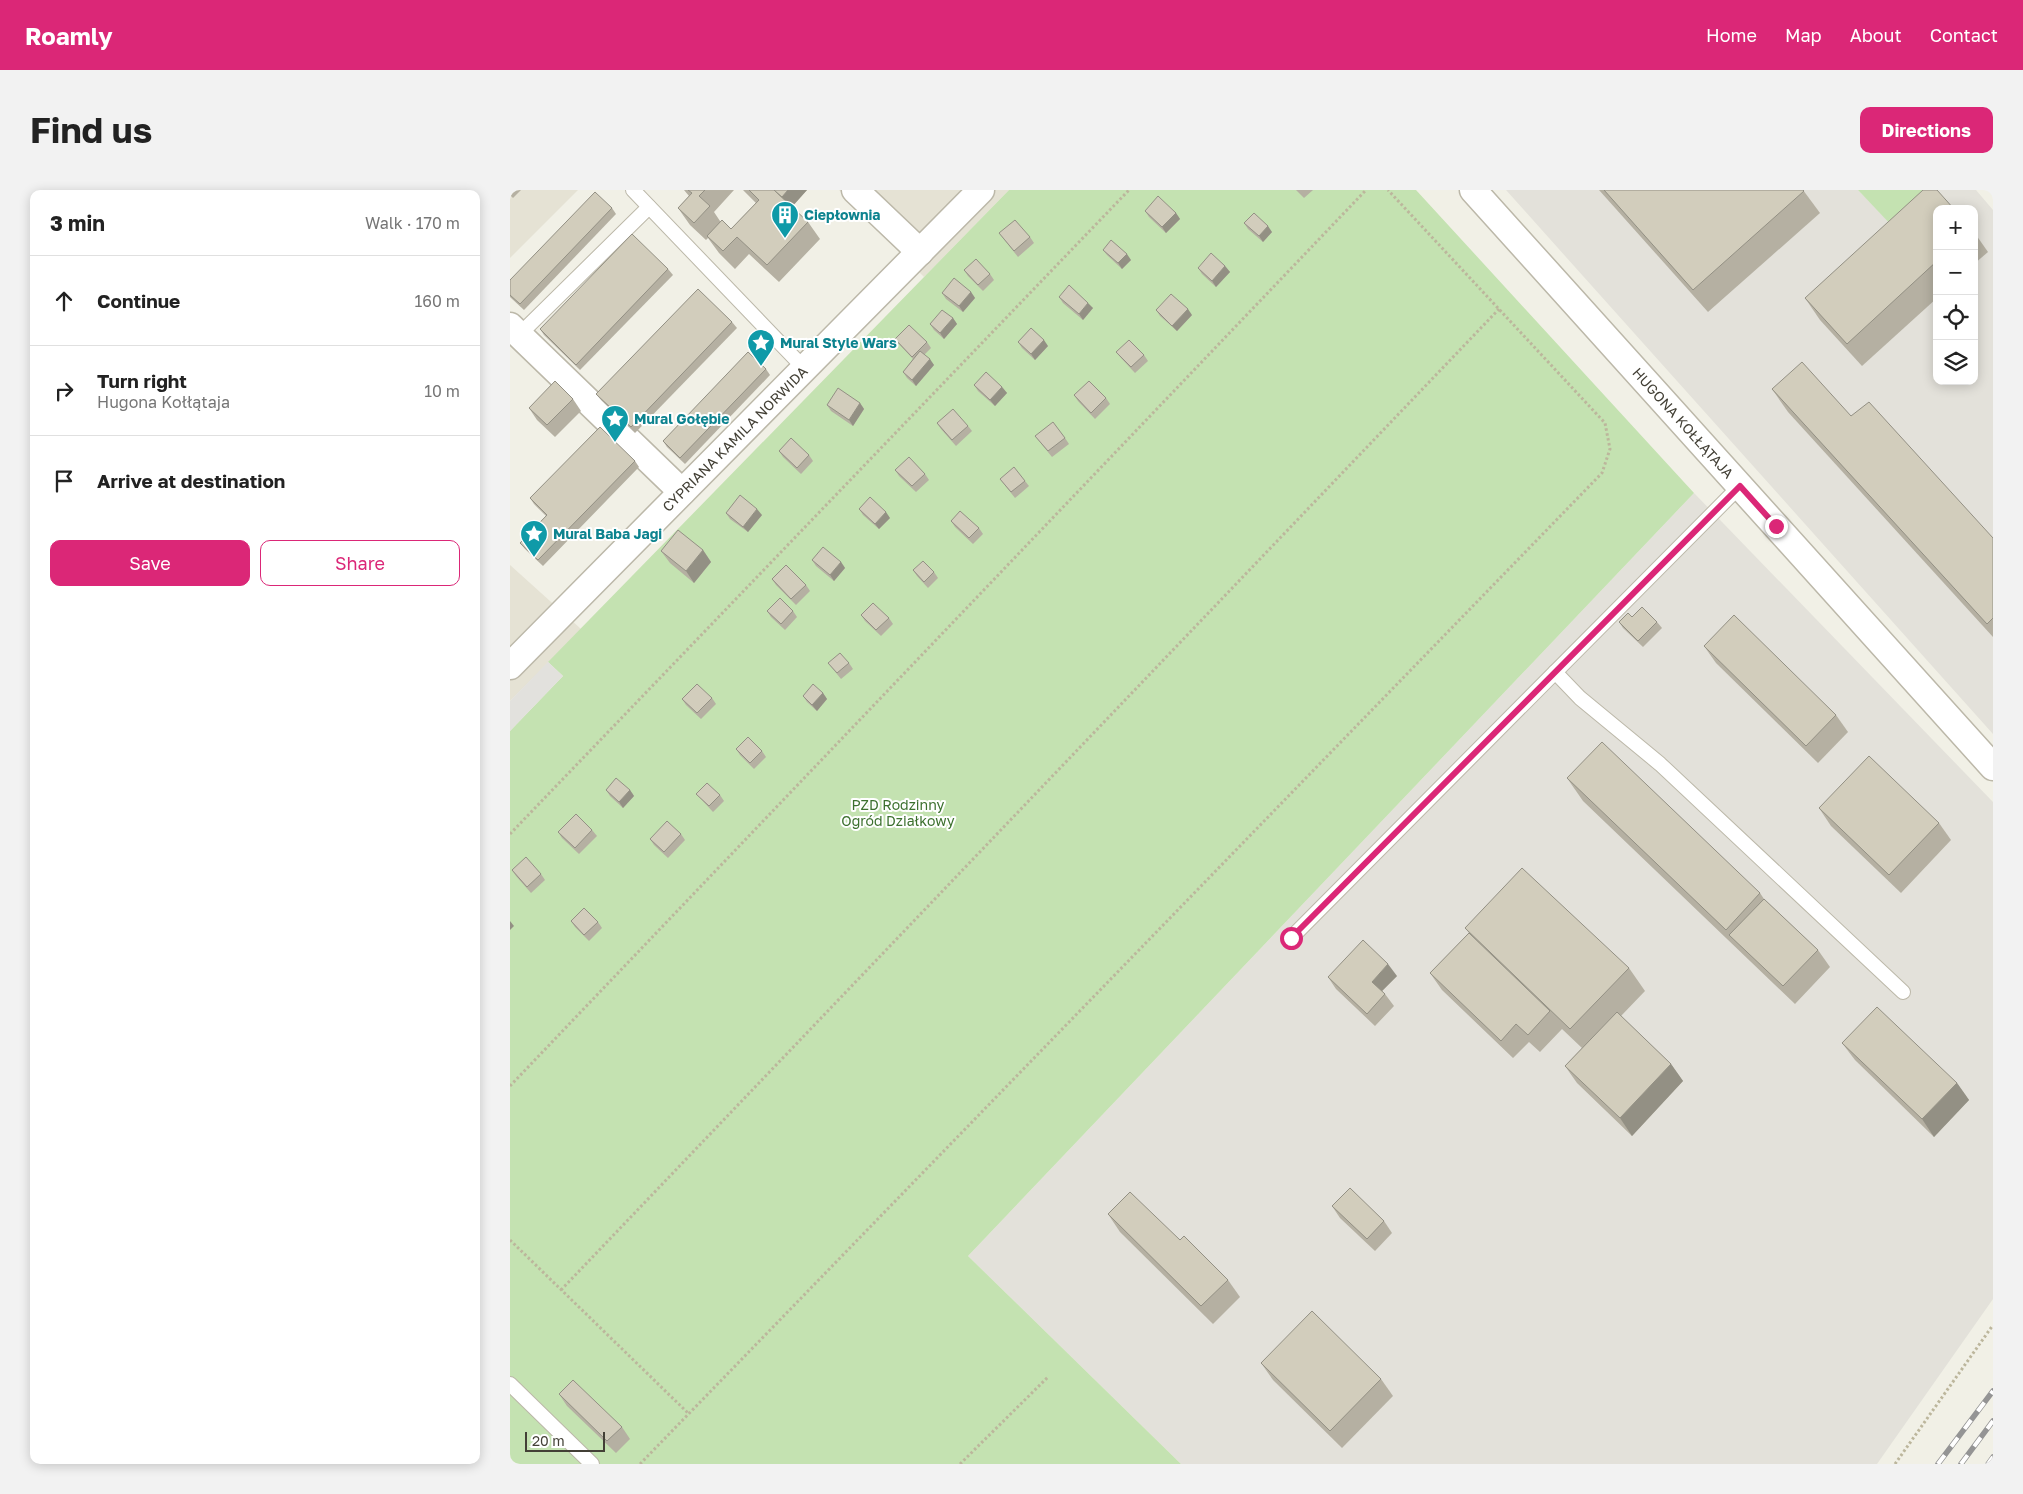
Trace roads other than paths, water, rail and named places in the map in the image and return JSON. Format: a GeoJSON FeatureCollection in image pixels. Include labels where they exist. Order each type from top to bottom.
{"type":"FeatureCollection","features":[{"type":"Feature","properties":{"kind":"street"},"geometry":{"type":"LineString","coordinates":[[855,190],[920,252]]}},
{"type":"Feature","properties":{"kind":"street","name":"CYPRIANA KAMILA NORWIDA"},"geometry":{"type":"LineString","coordinates":[[510,666],[981,190]]}},
{"type":"Feature","properties":{"kind":"street","name":"HUGONA KOŁŁĄTAJA"},"geometry":{"type":"LineString","coordinates":[[1473,190],[1993,767]]}},
{"type":"Feature","properties":{"kind":"street"},"geometry":{"type":"LineString","coordinates":[[515,330],[682,492]]}},
{"type":"Feature","properties":{"kind":"lane"},"geometry":{"type":"LineString","coordinates":[[633,190],[804,368]]}},
{"type":"Feature","properties":{"kind":"lane"},"geometry":{"type":"LineString","coordinates":[[515,330],[649,207]]}},
{"type":"Feature","properties":{"kind":"lane"},"geometry":{"type":"LineString","coordinates":[[1291,938],[1740,486]]}},
{"type":"Feature","properties":{"kind":"lane"},"geometry":{"type":"LineString","coordinates":[[1555,672],[1580,698],[1660,764],[1903,992]]}},
{"type":"Feature","properties":{"kind":"lane"},"geometry":{"type":"LineString","coordinates":[[510,1384],[592,1464]]}},
{"type":"Feature","properties":{"kind":"railway"},"geometry":{"type":"LineString","coordinates":[[1938,1464],[1993,1391]]}},
{"type":"Feature","properties":{"kind":"railway"},"geometry":{"type":"LineString","coordinates":[[1961,1464],[1993,1421]]}},
{"type":"Feature","properties":{"kind":"railway"},"geometry":{"type":"LineString","coordinates":[[1988,1464],[1993,1457]]}},
{"type":"Feature","properties":{"kind":"place","name":"Ciepłownia"},"geometry":{"type":"Point","coordinates":[785,239]}},
{"type":"Feature","properties":{"kind":"place","name":"Mural Style Wars"},"geometry":{"type":"Point","coordinates":[761,367]}},
{"type":"Feature","properties":{"kind":"place","name":"Mural Gołębie"},"geometry":{"type":"Point","coordinates":[615,443]}},
{"type":"Feature","properties":{"kind":"place","name":"Mural Baba Jagi"},"geometry":{"type":"Point","coordinates":[534,558]}},
{"type":"Feature","properties":{"kind":"park label","name":"PZD Rodzinny Ogród Działkowy"},"geometry":{"type":"Point","coordinates":[898,814]}}]}
